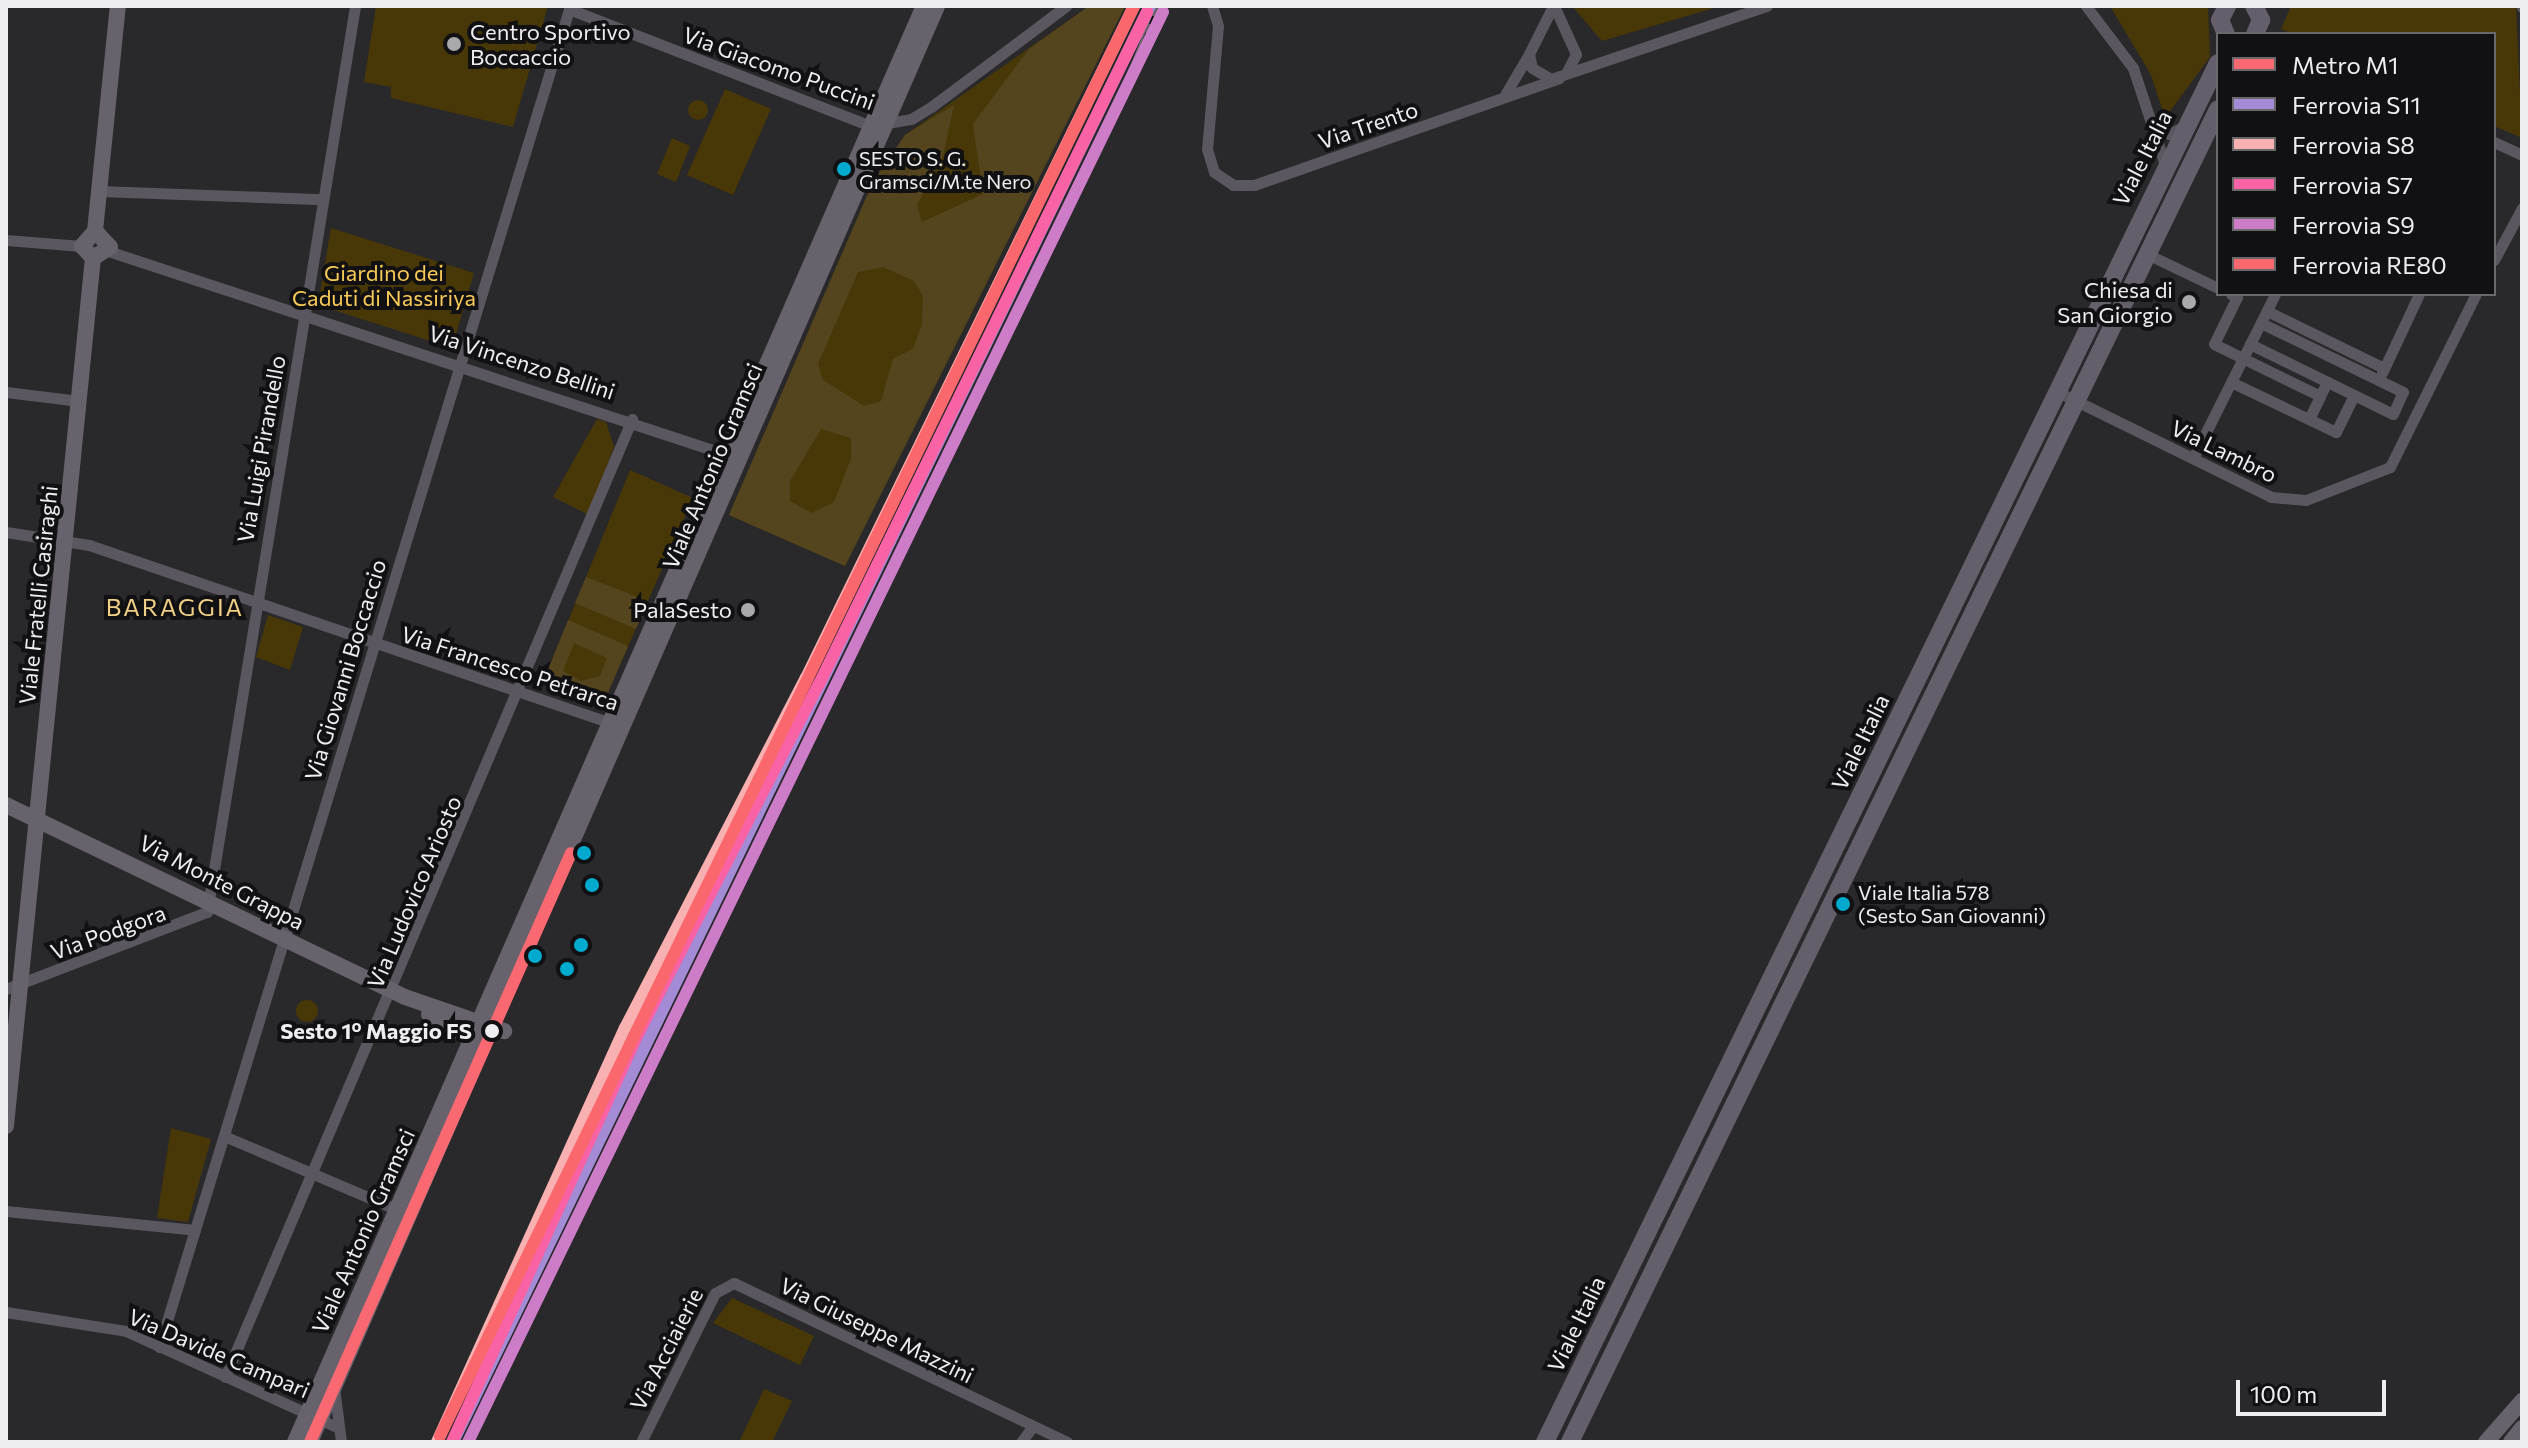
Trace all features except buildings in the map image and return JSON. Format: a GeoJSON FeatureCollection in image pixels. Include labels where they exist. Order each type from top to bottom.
{"type":"FeatureCollection","features":[{"type":"Feature","properties":{"kind":"main road"},"geometry":{"type":"LineString","coordinates":[[94,252],[118,6]]}},
{"type":"Feature","properties":{"kind":"main road","name":"Viale Antonio Gramsci"},"geometry":{"type":"LineString","coordinates":[[879,126],[924,6]]}},
{"type":"Feature","properties":{"kind":"main road","name":"Viale Antonio Gramsci"},"geometry":{"type":"LineString","coordinates":[[295,1442],[334,1387],[732,456],[879,126],[937,6]]}},
{"type":"Feature","properties":{"kind":"main road"},"geometry":{"type":"LineString","coordinates":[[2223,9],[2226,32]]}},
{"type":"Feature","properties":{"kind":"main road","name":"Viale Italia"},"geometry":{"type":"LineString","coordinates":[[1545,1442],[2164,167],[2216,67]]}},
{"type":"Feature","properties":{"kind":"main road","name":"Viale Italia"},"geometry":{"type":"LineString","coordinates":[[1570,1442],[2077,401],[2176,189],[2216,113]]}},
{"type":"Feature","properties":{"kind":"main road"},"geometry":{"type":"LineString","coordinates":[[94,252],[107,238],[95,231]]}},
{"type":"Feature","properties":{"kind":"main road","name":"Viale Fratelli Casiraghi"},"geometry":{"type":"LineString","coordinates":[[6,1119],[13,986],[38,817],[94,252]]}},
{"type":"Feature","properties":{"kind":"main road","name":"Viale Antonio Gramsci"},"geometry":{"type":"LineString","coordinates":[[310,1442],[314,1415],[396,1209],[497,1015],[617,725]]}},
{"type":"Feature","properties":{"kind":"main road","name":"Via Monte Grappa"},"geometry":{"type":"LineString","coordinates":[[6,793],[12,806],[486,1034]]}},
{"type":"Feature","properties":{"kind":"main road"},"geometry":{"type":"LineString","coordinates":[[2486,1442],[2522,1401]]}},
{"type":"Feature","properties":{"kind":"street","name":"Via Luigi Pirandello"},"geometry":{"type":"LineString","coordinates":[[209,899],[254,601],[355,6]]}},
{"type":"Feature","properties":{"kind":"street"},"geometry":{"type":"LineString","coordinates":[[879,126],[949,95],[1066,6]]}},
{"type":"Feature","properties":{"kind":"street","name":"Via Trento"},"geometry":{"type":"LineString","coordinates":[[1212,6],[1218,26],[1208,132],[1214,172],[1233,185],[1254,185],[1767,6]]}},
{"type":"Feature","properties":{"kind":"street"},"geometry":{"type":"LineString","coordinates":[[1529,54],[1537,73],[1562,76],[1572,43],[1554,6]]}},
{"type":"Feature","properties":{"kind":"street","name":"Via Trento"},"geometry":{"type":"LineString","coordinates":[[1494,100],[1519,81],[1554,6]]}},
{"type":"Feature","properties":{"kind":"street"},"geometry":{"type":"LineString","coordinates":[[2086,6],[2129,61],[2164,167],[2176,189]]}},
{"type":"Feature","properties":{"kind":"street","name":"Via Giacomo Puccini"},"geometry":{"type":"LineString","coordinates":[[570,8],[879,126]]}},
{"type":"Feature","properties":{"kind":"street","name":"Via Giovanni Boccaccio"},"geometry":{"type":"LineString","coordinates":[[159,1347],[570,8]]}},
{"type":"Feature","properties":{"kind":"street"},"geometry":{"type":"LineString","coordinates":[[1540,35],[1572,43],[1594,58],[1618,58]]}},
{"type":"Feature","properties":{"kind":"street"},"geometry":{"type":"LineString","coordinates":[[2149,120],[2169,134],[2187,124]]}},
{"type":"Feature","properties":{"kind":"street"},"geometry":{"type":"LineString","coordinates":[[2496,143],[2522,155]]}},
{"type":"Feature","properties":{"kind":"street"},"geometry":{"type":"LineString","coordinates":[[100,191],[322,199]]}},
{"type":"Feature","properties":{"kind":"street"},"geometry":{"type":"LineString","coordinates":[[2496,256],[2522,208]]}},
{"type":"Feature","properties":{"kind":"street","name":"Via Vincenzo Bellini"},"geometry":{"type":"LineString","coordinates":[[6,240],[94,252],[304,313],[632,419],[732,456]]}},
{"type":"Feature","properties":{"kind":"street"},"geometry":{"type":"LineString","coordinates":[[2147,254],[2216,287]]}},
{"type":"Feature","properties":{"kind":"street"},"geometry":{"type":"LineString","coordinates":[[2234,296],[2214,344],[2320,396]]}},
{"type":"Feature","properties":{"kind":"street"},"geometry":{"type":"LineString","coordinates":[[2193,458],[2274,296]]}},
{"type":"Feature","properties":{"kind":"street"},"geometry":{"type":"LineString","coordinates":[[2378,380],[2418,296]]}},
{"type":"Feature","properties":{"kind":"street","name":"Via Lambro"},"geometry":{"type":"LineString","coordinates":[[2056,391],[2287,501],[2381,474],[2475,296]]}},
{"type":"Feature","properties":{"kind":"street"},"geometry":{"type":"LineString","coordinates":[[2264,317],[2384,368]]}},
{"type":"Feature","properties":{"kind":"street"},"geometry":{"type":"LineString","coordinates":[[2250,344],[2393,414],[2403,392],[2264,317]]}},
{"type":"Feature","properties":{"kind":"street"},"geometry":{"type":"LineString","coordinates":[[2231,382],[2336,432],[2354,395]]}},
{"type":"Feature","properties":{"kind":"street"},"geometry":{"type":"LineString","coordinates":[[2309,419],[2327,382]]}},
{"type":"Feature","properties":{"kind":"street"},"geometry":{"type":"LineString","coordinates":[[6,392],[79,401]]}},
{"type":"Feature","properties":{"kind":"street","name":"Via Ludovico Ariosto"},"geometry":{"type":"LineString","coordinates":[[225,1377],[314,1175],[400,994],[632,419]]}},
{"type":"Feature","properties":{"kind":"street","name":"Via Francesco Petrarca"},"geometry":{"type":"LineString","coordinates":[[6,532],[66,538],[374,644],[522,690],[617,725]]}},
{"type":"Feature","properties":{"kind":"street","name":"Via Podgora"},"geometry":{"type":"LineString","coordinates":[[13,986],[198,921],[209,899]]}},
{"type":"Feature","properties":{"kind":"street"},"geometry":{"type":"LineString","coordinates":[[224,1136],[396,1209]]}},
{"type":"Feature","properties":{"kind":"street"},"geometry":{"type":"LineString","coordinates":[[6,1211],[195,1230]]}},
{"type":"Feature","properties":{"kind":"street","name":"Via Giuseppe Mazzini"},"geometry":{"type":"LineString","coordinates":[[734,1283],[1002,1414],[1026,1433],[1067,1442]]}},
{"type":"Feature","properties":{"kind":"street","name":"Via Acciaierie"},"geometry":{"type":"LineString","coordinates":[[641,1442],[715,1293],[734,1283]]}},
{"type":"Feature","properties":{"kind":"street","name":"Via Davide Campari"},"geometry":{"type":"LineString","coordinates":[[6,1312],[126,1331],[339,1428]]}},
{"type":"Feature","properties":{"kind":"street"},"geometry":{"type":"LineString","coordinates":[[334,1387],[341,1442]]}},
{"type":"Feature","properties":{"kind":"street"},"geometry":{"type":"LineString","coordinates":[[2506,1420],[2519,1434]]}},
{"type":"Feature","properties":{"kind":"green space","name":"Centro Sportivo Boccaccio"},"geometry":{"type":"Polygon","coordinates":[[[376,6],[548,6],[513,127],[391,98],[391,87],[364,82],[376,6]]]}},
{"type":"Feature","properties":{"kind":"green space"},"geometry":{"type":"Polygon","coordinates":[[[1089,6],[1125,6],[845,566],[729,515],[873,182],[905,135],[1089,6]]]}},
{"type":"Feature","properties":{"kind":"green space"},"geometry":{"type":"Polygon","coordinates":[[[1572,6],[1721,6],[1602,41],[1572,6]]]}},
{"type":"Feature","properties":{"kind":"green space"},"geometry":{"type":"Polygon","coordinates":[[[2110,6],[2208,6],[2210,57],[2165,118],[2151,75],[2110,6]]]}},
{"type":"Feature","properties":{"kind":"green space"},"geometry":{"type":"Polygon","coordinates":[[[2291,6],[2516,6],[2522,138],[2496,127],[2496,32],[2288,32],[2281,29],[2291,6]]]}},
{"type":"Feature","properties":{"kind":"green space"},"geometry":{"type":"Polygon","coordinates":[[[725,89],[771,109],[733,195],[687,175],[725,89]]]}},
{"type":"Feature","properties":{"kind":"green space"},"geometry":{"type":"Polygon","coordinates":[[[698,100],[705,103],[708,110],[705,117],[698,120],[691,117],[688,110],[691,103],[698,100]]]}},
{"type":"Feature","properties":{"kind":"green space"},"geometry":{"type":"Polygon","coordinates":[[[672,138],[690,146],[676,182],[657,174],[672,138]]]}},
{"type":"Feature","properties":{"kind":"green space","name":"Giardino dei Caduti di Nassiriya"},"geometry":{"type":"Polygon","coordinates":[[[331,228],[474,273],[452,348],[318,305],[331,228]]]}},
{"type":"Feature","properties":{"kind":"green space"},"geometry":{"type":"Polygon","coordinates":[[[597,419],[606,422],[614,447],[589,515],[553,497],[597,419]]]}},
{"type":"Feature","properties":{"kind":"green space"},"geometry":{"type":"Polygon","coordinates":[[[630,470],[693,498],[603,704],[543,682],[630,470]]]}},
{"type":"Feature","properties":{"kind":"green space"},"geometry":{"type":"Polygon","coordinates":[[[268,615],[303,627],[290,670],[256,657],[268,615]]]}},
{"type":"Feature","properties":{"kind":"green space"},"geometry":{"type":"Polygon","coordinates":[[[307,1000],[315,1003],[318,1011],[315,1019],[307,1022],[299,1019],[296,1011],[299,1003],[307,1000]]]}},
{"type":"Feature","properties":{"kind":"green space"},"geometry":{"type":"Polygon","coordinates":[[[171,1128],[211,1139],[188,1222],[157,1218],[171,1128]]]}},
{"type":"Feature","properties":{"kind":"green space"},"geometry":{"type":"Polygon","coordinates":[[[732,1298],[814,1336],[800,1365],[713,1323],[732,1298]]]}},
{"type":"Feature","properties":{"kind":"green space"},"geometry":{"type":"Polygon","coordinates":[[[764,1389],[792,1401],[772,1442],[739,1442],[764,1389]]]}},
{"type":"Feature","properties":{"kind":"shaded area"},"geometry":{"type":"Polygon","coordinates":[[[1089,6],[1125,6],[845,566],[729,515],[873,182],[905,135],[954,105],[943,156],[917,205],[922,222],[983,194],[973,124],[1029,49],[1089,6]],[[883,267],[858,272],[818,364],[823,380],[864,406],[881,401],[893,359],[913,349],[922,324],[923,296],[914,281],[883,267]],[[821,429],[790,481],[790,501],[812,513],[834,502],[851,459],[851,438],[821,429]]]}},
{"type":"Feature","properties":{"kind":"shaded area"},"geometry":{"type":"Polygon","coordinates":[[[586,577],[648,601],[636,629],[575,603],[586,577]]]}},
{"type":"Feature","properties":{"kind":"shaded area"},"geometry":{"type":"Polygon","coordinates":[[[568,620],[628,646],[603,704],[543,682],[568,620]],[[574,643],[563,671],[581,681],[600,676],[607,658],[574,643]]]}},
{"type":"Feature","properties":{"kind":"railway"},"geometry":{"type":"LineString","coordinates":[[470,1442],[1117,108],[1157,6]]}},
{"type":"Feature","properties":{"kind":"metro line","name":"M1"},"geometry":{"type":"LineString","coordinates":[[310,1442],[571,853]]}},
{"type":"Feature","properties":{"kind":"rail line","name":"S8"},"geometry":{"type":"LineString","coordinates":[[437,1442],[625,1028],[806,678],[1134,6]]}},
{"type":"Feature","properties":{"kind":"rail line","name":"RE80"},"geometry":{"type":"LineString","coordinates":[[440,1436],[1134,6]]}},
{"type":"Feature","properties":{"kind":"rail line","name":"S11"},"geometry":{"type":"LineString","coordinates":[[453,1442],[1150,6]]}},
{"type":"Feature","properties":{"kind":"rail line","name":"S7"},"geometry":{"type":"LineString","coordinates":[[452,1442],[638,1034],[819,684],[1147,12]]}},
{"type":"Feature","properties":{"kind":"rail line","name":"S9"},"geometry":{"type":"LineString","coordinates":[[468,1442],[1163,12]]}},
{"type":"Feature","properties":{"kind":"place","name":"Centro Sportivo Boccaccio"},"geometry":{"type":"Point","coordinates":[454,44]}},
{"type":"Feature","properties":{"kind":"place","name":"SESTO S. G. Gramsci/M.te Nero"},"geometry":{"type":"Point","coordinates":[844,169]}},
{"type":"Feature","properties":{"kind":"place","name":"Chiesa di San Giorgio"},"geometry":{"type":"Point","coordinates":[2189,302]}},
{"type":"Feature","properties":{"kind":"place","name":"PalaSesto"},"geometry":{"type":"Point","coordinates":[748,610]}},
{"type":"Feature","properties":{"kind":"place","name":"Viale Italia 578 (Sesto San Giovanni)"},"geometry":{"type":"Point","coordinates":[1843,904]}},
{"type":"Feature","properties":{"kind":"place","name":"Sesto 1º Maggio FS"},"geometry":{"type":"Point","coordinates":[492,1031]}},
{"type":"Feature","properties":{"kind":"district","name":"BARAGGIA"},"geometry":{"type":"Point","coordinates":[175,607]}}]}
